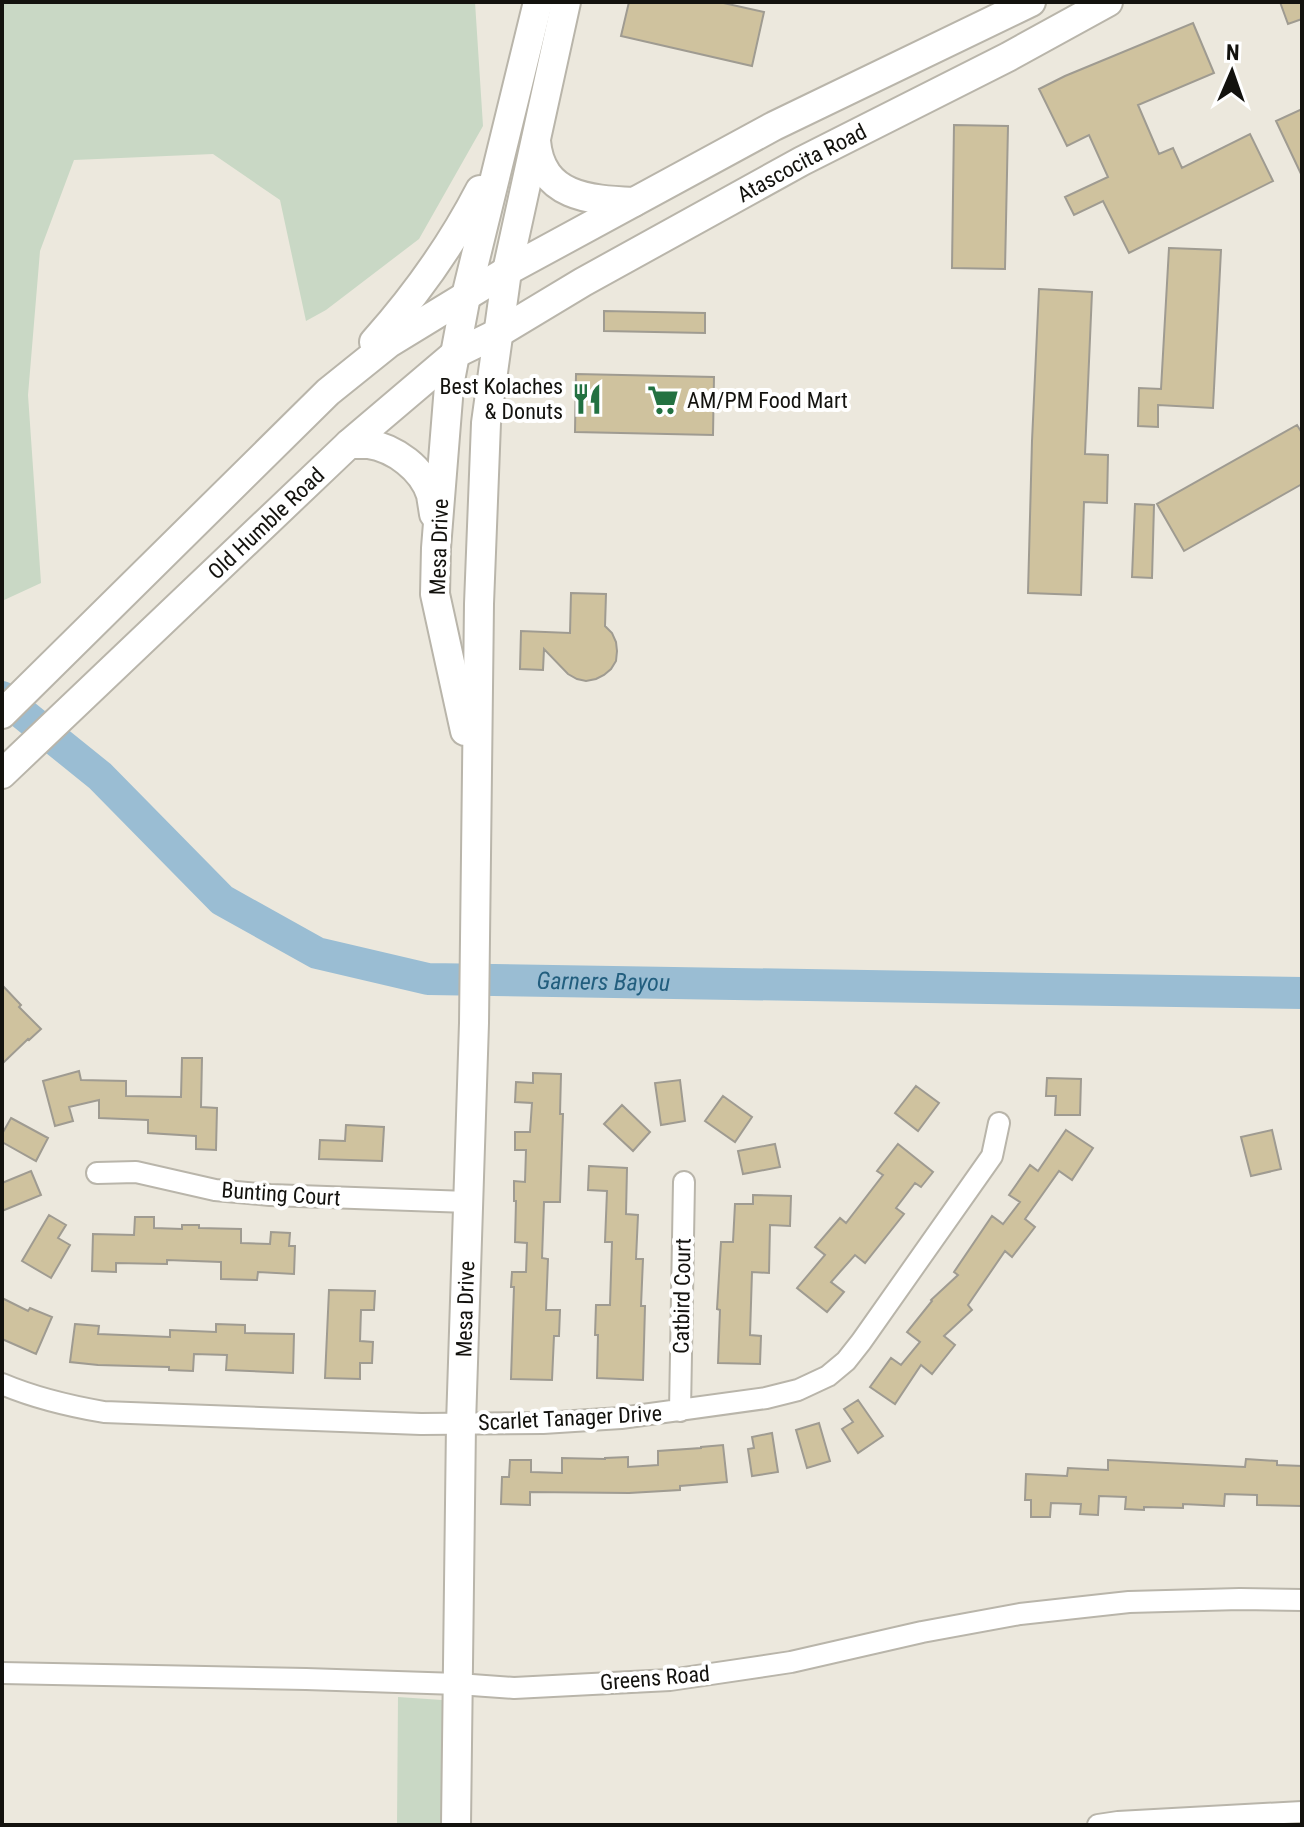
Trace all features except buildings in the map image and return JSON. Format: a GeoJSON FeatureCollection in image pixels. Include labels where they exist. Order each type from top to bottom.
{"type":"FeatureCollection","features":[{"type":"Feature","properties":{"kind":"main road"},"geometry":{"type":"LineString","coordinates":[[466,296],[538,2]]}},
{"type":"Feature","properties":{"kind":"main road"},"geometry":{"type":"LineString","coordinates":[[500,332],[507,271],[566,2]]}},
{"type":"Feature","properties":{"kind":"main road","name":"Atascocita Road"},"geometry":{"type":"LineString","coordinates":[[507,271],[774,126],[1031,2]]}},
{"type":"Feature","properties":{"kind":"main road","name":"Atascocita Road"},"geometry":{"type":"LineString","coordinates":[[500,332],[583,282],[802,161],[1008,57],[1108,2]]}},
{"type":"Feature","properties":{"kind":"main road"},"geometry":{"type":"LineString","coordinates":[[536,138],[541,164],[558,186],[569,193],[600,200],[635,202]]}},
{"type":"Feature","properties":{"kind":"main road"},"geometry":{"type":"LineString","coordinates":[[336,386],[407,302],[463,223],[500,154]]}},
{"type":"Feature","properties":{"kind":"main road"},"geometry":{"type":"LineString","coordinates":[[2,714],[328,392],[389,343],[507,271]]}},
{"type":"Feature","properties":{"kind":"main road","name":"Mesa Drive"},"geometry":{"type":"LineString","coordinates":[[466,296],[449,386],[435,594],[478,795]]}},
{"type":"Feature","properties":{"kind":"main road","name":"Old Humble Road"},"geometry":{"type":"LineString","coordinates":[[2,774],[349,444],[455,354],[500,332]]}},
{"type":"Feature","properties":{"kind":"main road","name":"Mesa Drive"},"geometry":{"type":"LineString","coordinates":[[456,1825],[461,1424],[474,1023],[482,502],[486,423],[500,332]]}},
{"type":"Feature","properties":{"kind":"main road"},"geometry":{"type":"LineString","coordinates":[[349,444],[368,444],[404,458],[430,492],[437,535]]}},
{"type":"Feature","properties":{"kind":"street","name":"Scarlet Tanager Drive"},"geometry":{"type":"LineString","coordinates":[[2,1384],[68,1406],[104,1412],[461,1424],[621,1418],[766,1398],[798,1390],[828,1376],[846,1361],[992,1156],[999,1123]]}},
{"type":"Feature","properties":{"kind":"street","name":"Bunting Court"},"geometry":{"type":"LineString","coordinates":[[97,1173],[136,1172],[215,1190],[270,1195],[468,1202]]}},
{"type":"Feature","properties":{"kind":"street","name":"Catbird Court"},"geometry":{"type":"LineString","coordinates":[[680,1411],[684,1182]]}},
{"type":"Feature","properties":{"kind":"street","name":"Greens Road"},"geometry":{"type":"LineString","coordinates":[[2,1673],[514,1688],[670,1680],[791,1662],[922,1632],[1020,1614],[1129,1602],[1302,1600]]}},
{"type":"Feature","properties":{"kind":"street"},"geometry":{"type":"LineString","coordinates":[[1098,1825],[1203,1821],[1302,1812]]}},
{"type":"Feature","properties":{"kind":"green space"},"geometry":{"type":"Polygon","coordinates":[[[2,2],[475,2],[483,126],[419,239],[326,310],[306,321],[280,200],[213,154],[74,160],[40,251],[28,395],[41,583],[2,601],[2,2]]]}},
{"type":"Feature","properties":{"kind":"green space"},"geometry":{"type":"Polygon","coordinates":[[[398,1697],[442,1700],[451,1718],[449,1825],[397,1825],[398,1697]]]}},
{"type":"Feature","properties":{"kind":"waterway","name":"Garners Bayou"},"geometry":{"type":"LineString","coordinates":[[2,697],[100,776],[222,900],[317,953],[428,979],[1302,993]]}},
{"type":"Feature","properties":{"kind":"place","name":"Best Kolaches & Donuts"},"geometry":{"type":"Point","coordinates":[587,399]}},
{"type":"Feature","properties":{"kind":"place","name":"AM/PM Food Mart"},"geometry":{"type":"Point","coordinates":[663,400]}}]}
